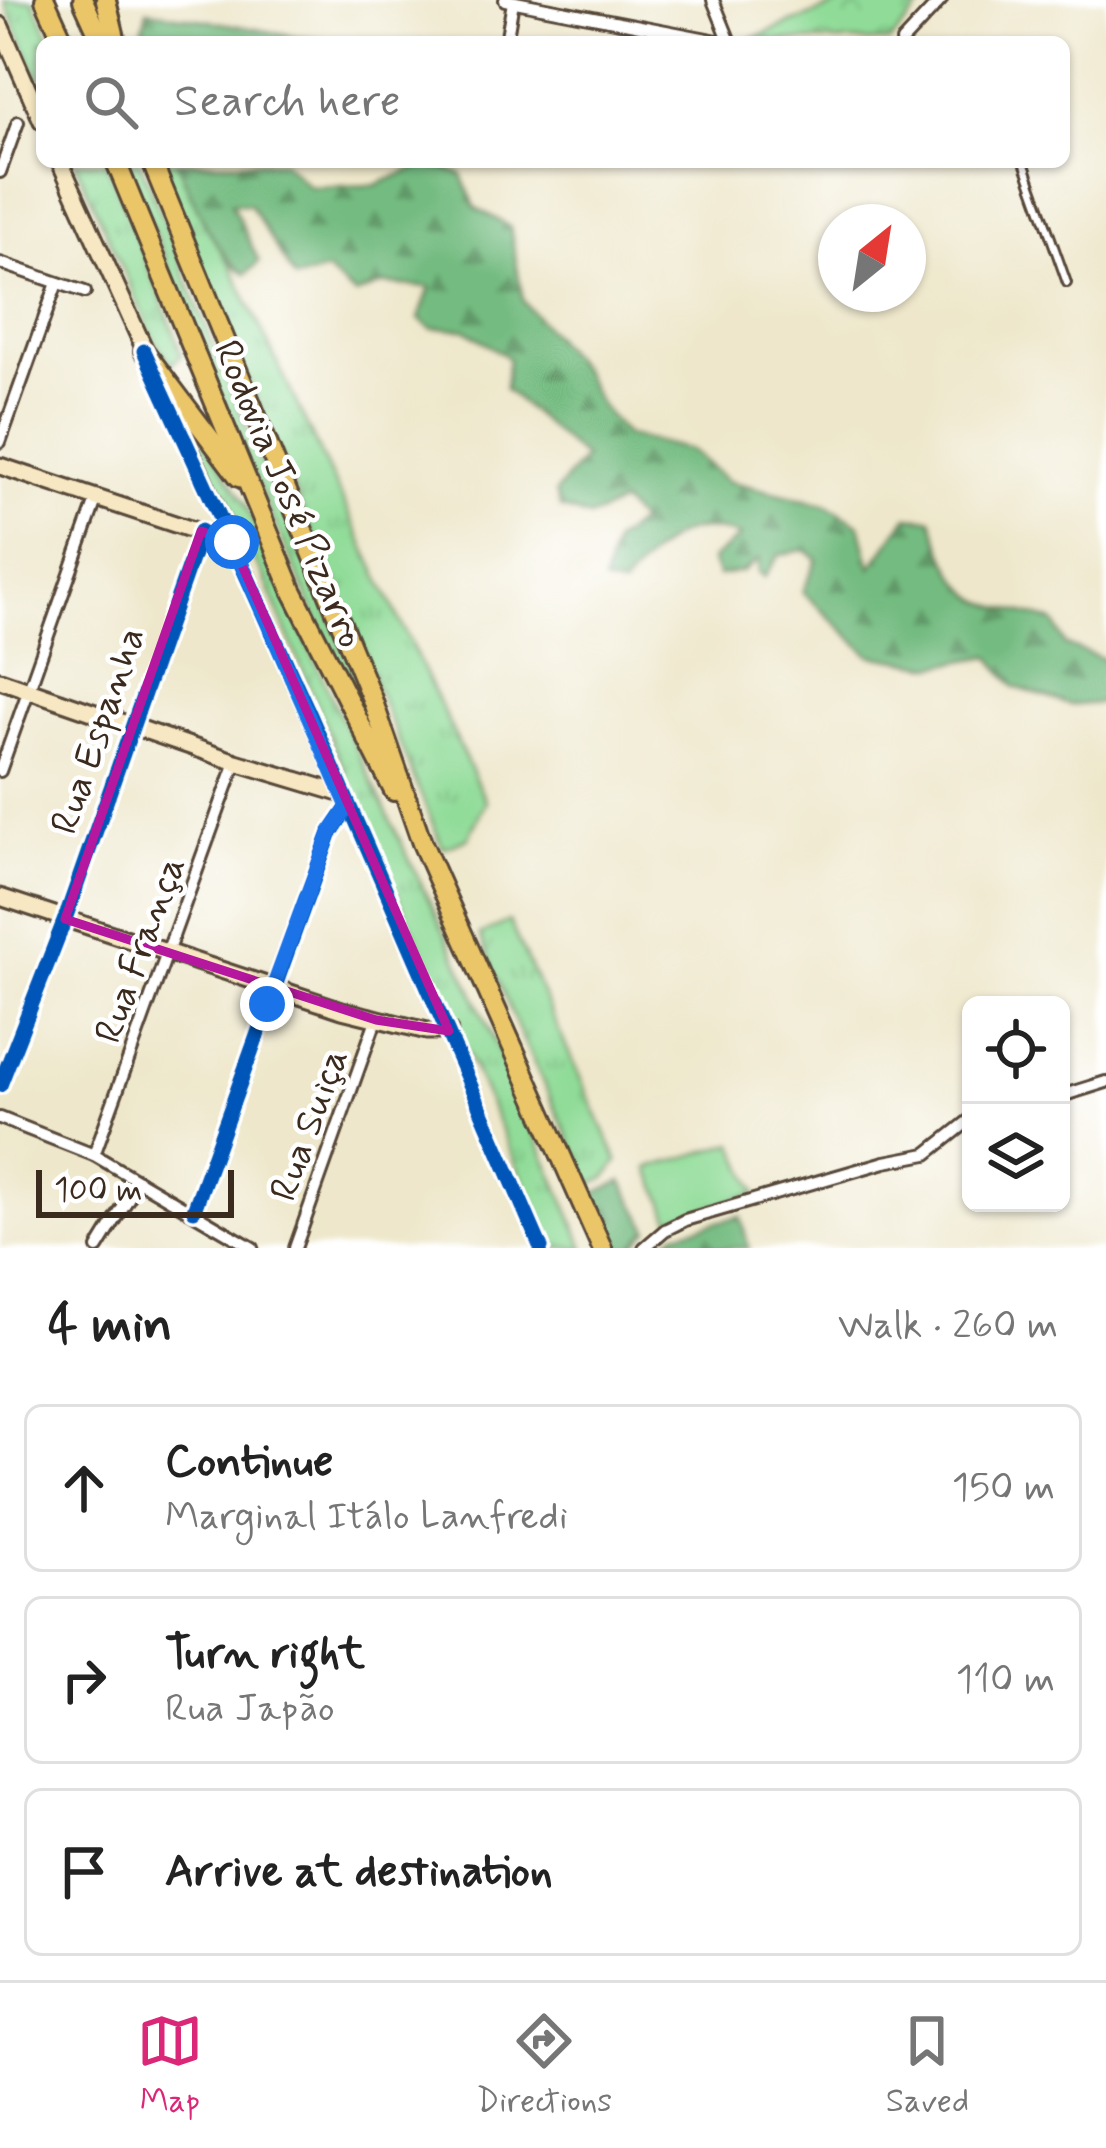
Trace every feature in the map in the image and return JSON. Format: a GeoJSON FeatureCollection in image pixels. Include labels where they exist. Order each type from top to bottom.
{"type":"FeatureCollection","features":[{"type":"Feature","properties":{"kind":"main road"},"geometry":{"type":"LineString","coordinates":[[45,0],[61,36]]}},
{"type":"Feature","properties":{"kind":"main road"},"geometry":{"type":"LineString","coordinates":[[83,0],[99,36]]}},
{"type":"Feature","properties":{"kind":"main road"},"geometry":{"type":"LineString","coordinates":[[106,0],[115,36]]}},
{"type":"Feature","properties":{"kind":"main road","name":"Rodovia José Pizarro"},"geometry":{"type":"LineString","coordinates":[[118,168],[292,590],[422,843],[602,1248]]}},
{"type":"Feature","properties":{"kind":"main road","name":"Rodovia José Pizarro"},"geometry":{"type":"LineString","coordinates":[[154,168],[372,699],[422,843]]}},
{"type":"Feature","properties":{"kind":"main road"},"geometry":{"type":"LineString","coordinates":[[144,351],[256,500]]}},
{"type":"Feature","properties":{"kind":"street"},"geometry":{"type":"LineString","coordinates":[[713,0],[725,36]]}},
{"type":"Feature","properties":{"kind":"street"},"geometry":{"type":"LineString","coordinates":[[908,36],[941,0]]}},
{"type":"Feature","properties":{"kind":"street"},"geometry":{"type":"LineString","coordinates":[[506,36],[509,1],[695,36]]}},
{"type":"Feature","properties":{"kind":"street"},"geometry":{"type":"LineString","coordinates":[[0,25],[36,107]]}},
{"type":"Feature","properties":{"kind":"street"},"geometry":{"type":"LineString","coordinates":[[0,172],[18,122]]}},
{"type":"Feature","properties":{"kind":"street"},"geometry":{"type":"LineString","coordinates":[[63,168],[310,716],[542,1248]]}},
{"type":"Feature","properties":{"kind":"street"},"geometry":{"type":"LineString","coordinates":[[0,263],[85,292]]}},
{"type":"Feature","properties":{"kind":"street"},"geometry":{"type":"LineString","coordinates":[[0,442],[57,283]]}},
{"type":"Feature","properties":{"kind":"street"},"geometry":{"type":"LineString","coordinates":[[0,466],[232,542]]}},
{"type":"Feature","properties":{"kind":"street"},"geometry":{"type":"LineString","coordinates":[[0,771],[97,497]]}},
{"type":"Feature","properties":{"kind":"street","name":"Rua Espanha"},"geometry":{"type":"LineString","coordinates":[[0,1085],[65,919],[201,531]]}},
{"type":"Feature","properties":{"kind":"street"},"geometry":{"type":"LineString","coordinates":[[0,680],[345,801]]}},
{"type":"Feature","properties":{"kind":"street","name":"Rua França"},"geometry":{"type":"LineString","coordinates":[[94,1155],[236,762]]}},
{"type":"Feature","properties":{"kind":"street"},"geometry":{"type":"LineString","coordinates":[[194,1210],[345,801]]}},
{"type":"Feature","properties":{"kind":"street"},"geometry":{"type":"LineString","coordinates":[[0,897],[376,1020],[449,1031]]}},
{"type":"Feature","properties":{"kind":"street","name":"Rua Suiça"},"geometry":{"type":"LineString","coordinates":[[295,1248],[376,1020]]}},
{"type":"Feature","properties":{"kind":"street"},"geometry":{"type":"LineString","coordinates":[[1070,1093],[1106,1082]]}},
{"type":"Feature","properties":{"kind":"street"},"geometry":{"type":"LineString","coordinates":[[0,1118],[94,1155],[253,1248]]}},
{"type":"Feature","properties":{"kind":"street"},"geometry":{"type":"LineString","coordinates":[[644,1248],[685,1220],[927,1154],[962,1126]]}},
{"type":"Feature","properties":{"kind":"street"},"geometry":{"type":"LineString","coordinates":[[98,1248],[139,1180]]}},
{"type":"Feature","properties":{"kind":"lane"},"geometry":{"type":"LineString","coordinates":[[1026,168],[1067,283]]}},
{"type":"Feature","properties":{"kind":"highlighted area"},"geometry":{"type":"Polygon","coordinates":[[[201,531],[232,543],[449,1031],[376,1020],[65,919],[201,531]]]}},
{"type":"Feature","properties":{"kind":"green space"},"geometry":{"type":"Polygon","coordinates":[[[4,0],[33,0],[49,36],[36,36],[36,73],[4,0]]]}},
{"type":"Feature","properties":{"kind":"green space"},"geometry":{"type":"Polygon","coordinates":[[[850,0],[927,0],[895,36],[758,36],[850,0]]]}},
{"type":"Feature","properties":{"kind":"green space"},"geometry":{"type":"Polygon","coordinates":[[[147,10],[296,36],[141,36],[147,10]]]}},
{"type":"Feature","properties":{"kind":"green space"},"geometry":{"type":"Polygon","coordinates":[[[78,168],[108,168],[181,355],[172,364],[154,340],[78,168]]]}},
{"type":"Feature","properties":{"kind":"green space"},"geometry":{"type":"Polygon","coordinates":[[[128,168],[142,168],[243,419],[366,699],[382,750],[354,702],[240,444],[128,168]]]}},
{"type":"Feature","properties":{"kind":"green space"},"geometry":{"type":"Polygon","coordinates":[[[160,168],[180,168],[231,266],[486,802],[468,838],[443,848],[160,168]]]}},
{"type":"Feature","properties":{"kind":"green space"},"geometry":{"type":"Polygon","coordinates":[[[180,168],[289,168],[310,187],[376,185],[417,168],[445,168],[462,175],[475,207],[510,227],[523,301],[582,371],[600,405],[625,435],[690,450],[727,481],[827,505],[860,525],[871,568],[907,517],[932,519],[952,569],[968,590],[990,604],[1055,623],[1065,645],[1106,660],[1106,703],[1070,705],[1015,687],[990,656],[934,666],[870,655],[803,592],[817,559],[805,550],[780,554],[764,577],[758,572],[759,559],[742,572],[718,576],[711,560],[740,537],[702,529],[672,538],[622,587],[603,583],[614,542],[639,522],[621,503],[589,518],[561,508],[555,493],[584,458],[505,389],[508,358],[465,329],[431,328],[419,319],[430,287],[384,284],[355,295],[326,271],[295,279],[250,205],[231,203],[259,262],[246,274],[224,254],[180,168]]]}},
{"type":"Feature","properties":{"kind":"green space"},"geometry":{"type":"Polygon","coordinates":[[[181,406],[245,503],[339,714],[466,977],[585,1248],[553,1248],[364,819],[263,575],[243,543],[181,406]]]}},
{"type":"Feature","properties":{"kind":"green space"},"geometry":{"type":"Polygon","coordinates":[[[509,921],[618,1161],[606,1178],[591,1185],[480,935],[509,921]]]}},
{"type":"Feature","properties":{"kind":"green space"},"geometry":{"type":"Polygon","coordinates":[[[734,1143],[756,1193],[671,1219],[649,1168],[734,1143]]]}},
{"type":"Feature","properties":{"kind":"green space"},"geometry":{"type":"Polygon","coordinates":[[[622,1181],[649,1229],[632,1248],[615,1248],[591,1195],[622,1181]]]}},
{"type":"Feature","properties":{"kind":"green space"},"geometry":{"type":"Polygon","coordinates":[[[740,1216],[749,1248],[656,1248],[676,1233],[740,1216]]]}},
{"type":"Feature","properties":{"kind":"cycle path"},"geometry":{"type":"LineString","coordinates":[[144,351],[310,715],[541,1248]]}},
{"type":"Feature","properties":{"kind":"cycle path"},"geometry":{"type":"LineString","coordinates":[[0,1085],[65,919],[201,531]]}},
{"type":"Feature","properties":{"kind":"cycle path"},"geometry":{"type":"LineString","coordinates":[[194,1210],[330,834],[348,807]]}},
{"type":"Feature","properties":{"kind":"route"},"geometry":{"type":"LineString","coordinates":[[232,542],[348,807],[330,833],[267,1004]]}}]}
